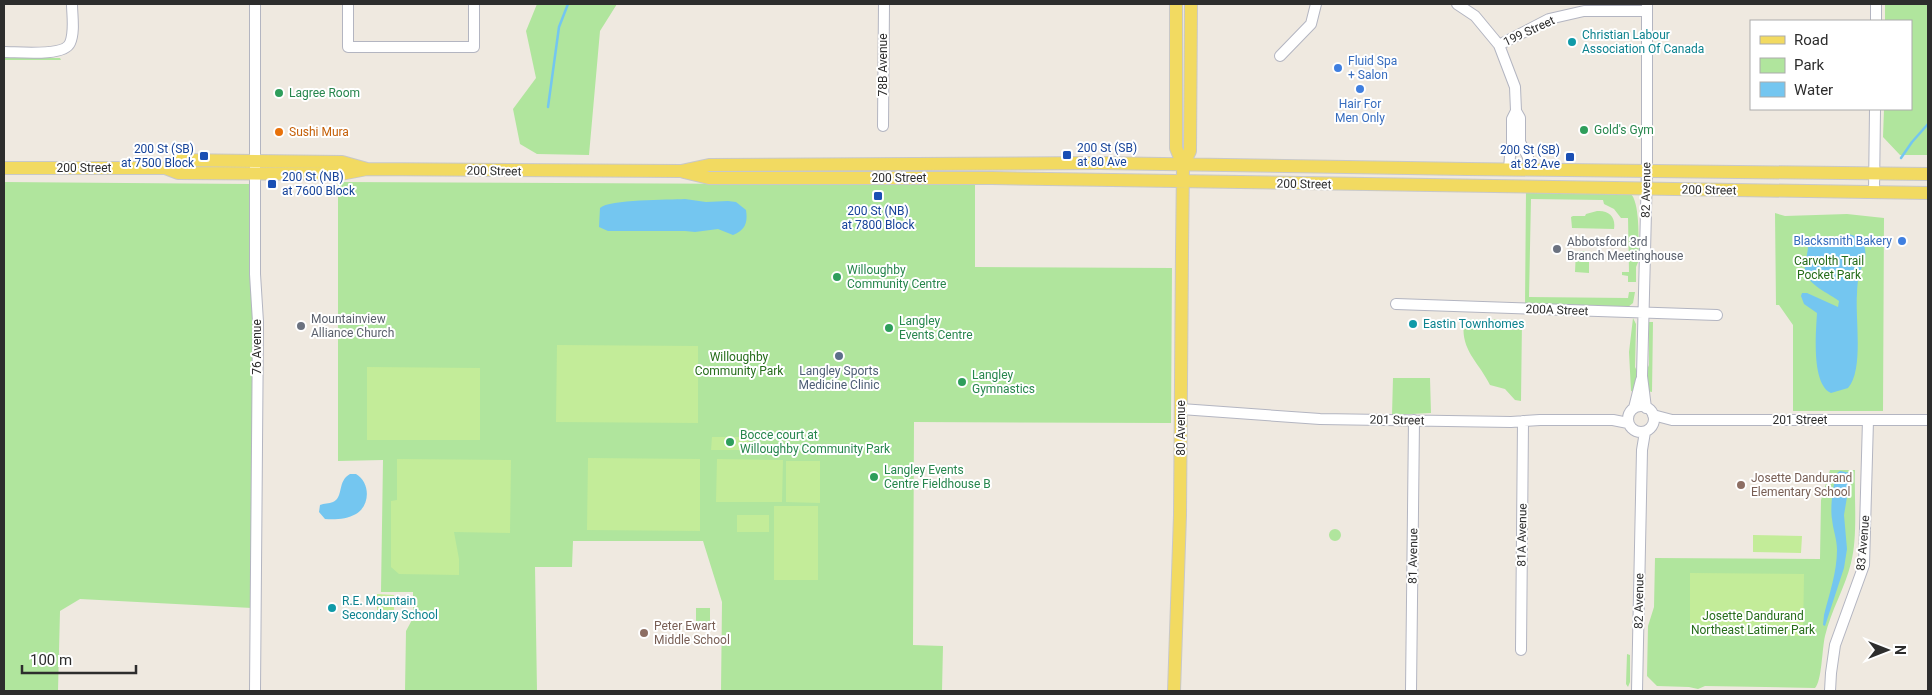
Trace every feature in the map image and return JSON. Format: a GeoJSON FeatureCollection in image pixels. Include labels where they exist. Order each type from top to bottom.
{"type":"FeatureCollection","features":[{"type":"Feature","properties":{"kind":"main road","name":"80 Avenue"},"geometry":{"type":"LineString","coordinates":[[1176,4],[1176,148],[1183,165]]}},
{"type":"Feature","properties":{"kind":"main road","name":"80 Avenue"},"geometry":{"type":"LineString","coordinates":[[1174,691],[1180,541],[1182,182],[1183,165],[1190,151],[1191,4]]}},
{"type":"Feature","properties":{"kind":"main road","name":"200 Street"},"geometry":{"type":"LineString","coordinates":[[4,168],[165,168],[177,160],[255,167],[342,162],[367,169],[681,171],[709,165],[1090,163],[1928,174]]}},
{"type":"Feature","properties":{"kind":"main road","name":"200 Street"},"geometry":{"type":"LineString","coordinates":[[681,171],[709,178],[959,178],[1928,194]]}},
{"type":"Feature","properties":{"kind":"street"},"geometry":{"type":"LineString","coordinates":[[4,52],[51,52],[61,51],[67,47],[72,39],[72,4]]}},
{"type":"Feature","properties":{"kind":"street","name":"76 Avenue"},"geometry":{"type":"LineString","coordinates":[[254,4],[255,274],[258,322],[255,691]]}},
{"type":"Feature","properties":{"kind":"street"},"geometry":{"type":"LineString","coordinates":[[348,4],[348,47],[474,47],[474,4]]}},
{"type":"Feature","properties":{"kind":"street","name":"78B Avenue"},"geometry":{"type":"LineString","coordinates":[[883,126],[884,4]]}},
{"type":"Feature","properties":{"kind":"street"},"geometry":{"type":"LineString","coordinates":[[1280,56],[1311,24],[1316,4]]}},
{"type":"Feature","properties":{"kind":"street","name":"199 Street"},"geometry":{"type":"LineString","coordinates":[[1457,4],[1475,16],[1499,45],[1549,19],[1584,11],[1647,8]]}},
{"type":"Feature","properties":{"kind":"street"},"geometry":{"type":"LineString","coordinates":[[1876,4],[1876,20]]}},
{"type":"Feature","properties":{"kind":"street","name":"82 Avenue"},"geometry":{"type":"LineString","coordinates":[[1647,8],[1647,170],[1642,376],[1651,416]]}},
{"type":"Feature","properties":{"kind":"street"},"geometry":{"type":"LineString","coordinates":[[1499,45],[1515,87],[1516,111],[1520,118],[1520,142],[1528,157],[1530,170]]}},
{"type":"Feature","properties":{"kind":"street"},"geometry":{"type":"LineString","coordinates":[[1874,193],[1875,110]]}},
{"type":"Feature","properties":{"kind":"street"},"geometry":{"type":"LineString","coordinates":[[1509,169],[1512,150],[1512,119],[1516,111]]}},
{"type":"Feature","properties":{"kind":"street","name":"200A Street"},"geometry":{"type":"LineString","coordinates":[[1396,304],[1717,315]]}},
{"type":"Feature","properties":{"kind":"street","name":"82 Avenue"},"geometry":{"type":"LineString","coordinates":[[1630,415],[1642,376]]}},
{"type":"Feature","properties":{"kind":"street","name":"201 Street"},"geometry":{"type":"LineString","coordinates":[[1181,409],[1320,419],[1511,422],[1613,420],[1630,415],[1641,406],[1651,416],[1672,420],[1928,420]]}},
{"type":"Feature","properties":{"kind":"street"},"geometry":{"type":"LineString","coordinates":[[1630,415],[1640,432],[1651,416]]}},
{"type":"Feature","properties":{"kind":"street","name":"81 Avenue"},"geometry":{"type":"LineString","coordinates":[[1411,691],[1414,420]]}},
{"type":"Feature","properties":{"kind":"street","name":"83 Avenue"},"geometry":{"type":"LineString","coordinates":[[1830,691],[1835,645],[1864,565],[1868,420]]}},
{"type":"Feature","properties":{"kind":"street","name":"81A Avenue"},"geometry":{"type":"LineString","coordinates":[[1521,650],[1523,421]]}},
{"type":"Feature","properties":{"kind":"street","name":"82 Avenue"},"geometry":{"type":"LineString","coordinates":[[1637,691],[1642,450],[1640,432]]}},
{"type":"Feature","properties":{"kind":"green space"},"geometry":{"type":"Polygon","coordinates":[[[537,4],[617,4],[600,31],[589,155],[537,154],[520,144],[513,109],[536,78],[526,31],[537,4]]]}},
{"type":"Feature","properties":{"kind":"green space"},"geometry":{"type":"Polygon","coordinates":[[[1885,4],[1928,4],[1928,155],[1900,155],[1883,137],[1884,110],[1912,110],[1912,20],[1885,20],[1885,4]]]}},
{"type":"Feature","properties":{"kind":"green space"},"geometry":{"type":"Polygon","coordinates":[[[4,58],[60,58],[61,60],[4,60],[4,58]]]}},
{"type":"Feature","properties":{"kind":"green space"},"geometry":{"type":"Polygon","coordinates":[[[4,182],[249,184],[250,187],[253,321],[252,608],[80,599],[60,611],[58,691],[4,691],[4,182]]]}},
{"type":"Feature","properties":{"kind":"green space","name":"Willoughby Community Park"},"geometry":{"type":"Polygon","coordinates":[[[338,182],[975,185],[975,267],[1172,268],[1171,423],[914,422],[913,645],[943,646],[942,691],[721,691],[722,602],[703,541],[573,541],[572,567],[535,567],[537,691],[405,691],[406,631],[413,618],[413,592],[381,592],[383,460],[338,461],[338,182]]]}},
{"type":"Feature","properties":{"kind":"green space"},"geometry":{"type":"Polygon","coordinates":[[[1526,191],[1630,193],[1636,205],[1638,224],[1639,260],[1636,267],[1636,282],[1628,282],[1628,276],[1622,275],[1622,272],[1629,272],[1628,218],[1621,218],[1614,209],[1604,204],[1603,200],[1531,199],[1529,297],[1628,298],[1629,292],[1635,292],[1633,303],[1628,307],[1525,305],[1526,191]]]}},
{"type":"Feature","properties":{"kind":"green space"},"geometry":{"type":"Polygon","coordinates":[[[1597,211],[1611,215],[1614,221],[1614,229],[1572,228],[1571,217],[1585,216],[1597,211]]]}},
{"type":"Feature","properties":{"kind":"green space","name":"Carvolth Trail Pocket Park"},"geometry":{"type":"Polygon","coordinates":[[[1775,213],[1785,216],[1847,214],[1884,218],[1883,411],[1793,411],[1793,325],[1779,305],[1776,305],[1775,213]]]}},
{"type":"Feature","properties":{"kind":"green space"},"geometry":{"type":"Polygon","coordinates":[[[1576,251],[1589,251],[1589,273],[1575,272],[1576,251]]]}},
{"type":"Feature","properties":{"kind":"green space"},"geometry":{"type":"Polygon","coordinates":[[[1633,318],[1636,324],[1635,367],[1638,373],[1635,392],[1631,391],[1629,352],[1633,318]]]}},
{"type":"Feature","properties":{"kind":"green space"},"geometry":{"type":"Polygon","coordinates":[[[1471,319],[1522,320],[1521,401],[1515,400],[1505,389],[1490,385],[1471,355],[1465,340],[1464,322],[1471,319]]]}},
{"type":"Feature","properties":{"kind":"green space"},"geometry":{"type":"Polygon","coordinates":[[[1649,322],[1653,322],[1652,392],[1647,391],[1646,372],[1649,365],[1649,322]]]}},
{"type":"Feature","properties":{"kind":"green space"},"geometry":{"type":"Polygon","coordinates":[[[557,345],[698,346],[698,423],[556,422],[557,345]]]}},
{"type":"Feature","properties":{"kind":"green space"},"geometry":{"type":"Polygon","coordinates":[[[367,367],[480,368],[480,440],[367,440],[367,367]]]}},
{"type":"Feature","properties":{"kind":"green space"},"geometry":{"type":"Polygon","coordinates":[[[1393,378],[1430,378],[1431,413],[1392,415],[1393,378]]]}},
{"type":"Feature","properties":{"kind":"green space"},"geometry":{"type":"Polygon","coordinates":[[[712,437],[748,437],[749,450],[711,450],[712,437]]]}},
{"type":"Feature","properties":{"kind":"green space"},"geometry":{"type":"Polygon","coordinates":[[[588,458],[700,459],[700,531],[587,530],[588,458]]]}},
{"type":"Feature","properties":{"kind":"green space"},"geometry":{"type":"Polygon","coordinates":[[[397,459],[511,460],[510,533],[454,532],[459,559],[459,575],[399,574],[391,567],[391,501],[397,500],[397,459]]]}},
{"type":"Feature","properties":{"kind":"green space"},"geometry":{"type":"Polygon","coordinates":[[[717,459],[783,460],[782,502],[716,502],[717,459]]]}},
{"type":"Feature","properties":{"kind":"green space"},"geometry":{"type":"Polygon","coordinates":[[[786,461],[820,461],[820,503],[786,502],[786,461]]]}},
{"type":"Feature","properties":{"kind":"green space","name":"Josette Dandurand Northeast Latimer Park"},"geometry":{"type":"Polygon","coordinates":[[[1830,470],[1855,470],[1854,541],[1851,563],[1825,636],[1820,672],[1815,688],[1705,686],[1698,689],[1657,686],[1647,676],[1648,626],[1654,607],[1655,558],[1820,559],[1821,500],[1830,470]]]}},
{"type":"Feature","properties":{"kind":"green space"},"geometry":{"type":"Polygon","coordinates":[[[774,506],[818,506],[818,580],[774,580],[774,506]]]}},
{"type":"Feature","properties":{"kind":"green space"},"geometry":{"type":"Polygon","coordinates":[[[737,515],[769,515],[769,532],[737,532],[737,515]]]}},
{"type":"Feature","properties":{"kind":"green space"},"geometry":{"type":"Polygon","coordinates":[[[1335,529],[1341,535],[1335,541],[1329,535],[1335,529]]]}},
{"type":"Feature","properties":{"kind":"green space"},"geometry":{"type":"Polygon","coordinates":[[[1753,535],[1802,536],[1801,553],[1753,552],[1753,535]]]}},
{"type":"Feature","properties":{"kind":"green space"},"geometry":{"type":"Polygon","coordinates":[[[1690,573],[1804,574],[1803,636],[1690,635],[1690,573]]]}},
{"type":"Feature","properties":{"kind":"green space"},"geometry":{"type":"Polygon","coordinates":[[[377,594],[394,595],[394,617],[377,617],[377,594]]]}},
{"type":"Feature","properties":{"kind":"green space"},"geometry":{"type":"Polygon","coordinates":[[[696,608],[710,608],[710,622],[696,622],[696,608]]]}},
{"type":"Feature","properties":{"kind":"green space"},"geometry":{"type":"Polygon","coordinates":[[[1627,654],[1630,655],[1630,682],[1628,687],[1626,684],[1627,654]]]}},
{"type":"Feature","properties":{"kind":"water"},"geometry":{"type":"Polygon","coordinates":[[[685,199],[706,202],[736,202],[746,210],[745,226],[733,235],[718,229],[695,232],[608,231],[599,227],[600,208],[606,205],[627,201],[685,199]]]}},
{"type":"Feature","properties":{"kind":"water"},"geometry":{"type":"Polygon","coordinates":[[[1849,234],[1862,241],[1865,253],[1865,260],[1859,274],[1857,286],[1858,343],[1856,369],[1853,380],[1848,388],[1831,393],[1825,388],[1820,379],[1818,369],[1816,357],[1817,313],[1804,304],[1801,296],[1802,293],[1807,293],[1838,307],[1839,301],[1810,280],[1805,270],[1805,264],[1810,243],[1814,241],[1844,242],[1849,234]]]}},
{"type":"Feature","properties":{"kind":"water"},"geometry":{"type":"Polygon","coordinates":[[[1840,471],[1851,473],[1846,490],[1847,497],[1844,515],[1847,549],[1844,568],[1825,626],[1823,625],[1824,615],[1837,558],[1837,546],[1831,514],[1832,496],[1837,473],[1840,471]]]}},
{"type":"Feature","properties":{"kind":"water"},"geometry":{"type":"Polygon","coordinates":[[[350,474],[356,474],[364,482],[367,494],[364,505],[356,514],[349,517],[325,519],[319,512],[320,505],[336,500],[343,481],[350,474]]]}},
{"type":"Feature","properties":{"kind":"waterway"},"geometry":{"type":"LineString","coordinates":[[548,107],[559,27],[568,4]]}},
{"type":"Feature","properties":{"kind":"waterway"},"geometry":{"type":"LineString","coordinates":[[1901,158],[1928,124]]}},
{"type":"Feature","properties":{"kind":"place","name":"Christian Labour Association Of Canada"},"geometry":{"type":"Point","coordinates":[1572,42]}},
{"type":"Feature","properties":{"kind":"place","name":"Fluid Spa + Salon"},"geometry":{"type":"Point","coordinates":[1338,68]}},
{"type":"Feature","properties":{"kind":"place","name":"Hair For Men Only"},"geometry":{"type":"Point","coordinates":[1360,89]}},
{"type":"Feature","properties":{"kind":"place","name":"Lagree Room"},"geometry":{"type":"Point","coordinates":[279,93]}},
{"type":"Feature","properties":{"kind":"place","name":"Gold's Gym"},"geometry":{"type":"Point","coordinates":[1584,130]}},
{"type":"Feature","properties":{"kind":"place","name":"Sushi Mura"},"geometry":{"type":"Point","coordinates":[279,132]}},
{"type":"Feature","properties":{"kind":"place","name":"200 St (SB) at 80 Ave"},"geometry":{"type":"Point","coordinates":[1067,155]}},
{"type":"Feature","properties":{"kind":"place","name":"200 St (SB) at 7500 Block"},"geometry":{"type":"Point","coordinates":[204,156]}},
{"type":"Feature","properties":{"kind":"place","name":"200 St (SB) at 82 Ave"},"geometry":{"type":"Point","coordinates":[1570,157]}},
{"type":"Feature","properties":{"kind":"place","name":"200 St (NB) at 7600 Block"},"geometry":{"type":"Point","coordinates":[272,184]}},
{"type":"Feature","properties":{"kind":"place","name":"200 St (NB) at 7800 Block"},"geometry":{"type":"Point","coordinates":[878,196]}},
{"type":"Feature","properties":{"kind":"place","name":"Blacksmith Bakery"},"geometry":{"type":"Point","coordinates":[1902,241]}},
{"type":"Feature","properties":{"kind":"place","name":"Abbotsford 3rd Branch Meetinghouse"},"geometry":{"type":"Point","coordinates":[1557,249]}},
{"type":"Feature","properties":{"kind":"place","name":"Willoughby Community Centre"},"geometry":{"type":"Point","coordinates":[837,277]}},
{"type":"Feature","properties":{"kind":"place","name":"Eastin Townhomes"},"geometry":{"type":"Point","coordinates":[1413,324]}},
{"type":"Feature","properties":{"kind":"place","name":"Mountainview Alliance Church"},"geometry":{"type":"Point","coordinates":[301,326]}},
{"type":"Feature","properties":{"kind":"place","name":"Langley Events Centre"},"geometry":{"type":"Point","coordinates":[889,328]}},
{"type":"Feature","properties":{"kind":"place","name":"Langley Sports Medicine Clinic"},"geometry":{"type":"Point","coordinates":[839,356]}},
{"type":"Feature","properties":{"kind":"place","name":"Langley Gymnastics"},"geometry":{"type":"Point","coordinates":[962,382]}},
{"type":"Feature","properties":{"kind":"place","name":"Bocce court at Willoughby Community Park"},"geometry":{"type":"Point","coordinates":[730,442]}},
{"type":"Feature","properties":{"kind":"place","name":"Langley Events Centre Fieldhouse B"},"geometry":{"type":"Point","coordinates":[874,477]}},
{"type":"Feature","properties":{"kind":"place","name":"Josette Dandurand Elementary School"},"geometry":{"type":"Point","coordinates":[1741,485]}},
{"type":"Feature","properties":{"kind":"place","name":"R.E. Mountain Secondary School"},"geometry":{"type":"Point","coordinates":[332,608]}},
{"type":"Feature","properties":{"kind":"place","name":"Peter Ewart Middle School"},"geometry":{"type":"Point","coordinates":[644,633]}}]}
